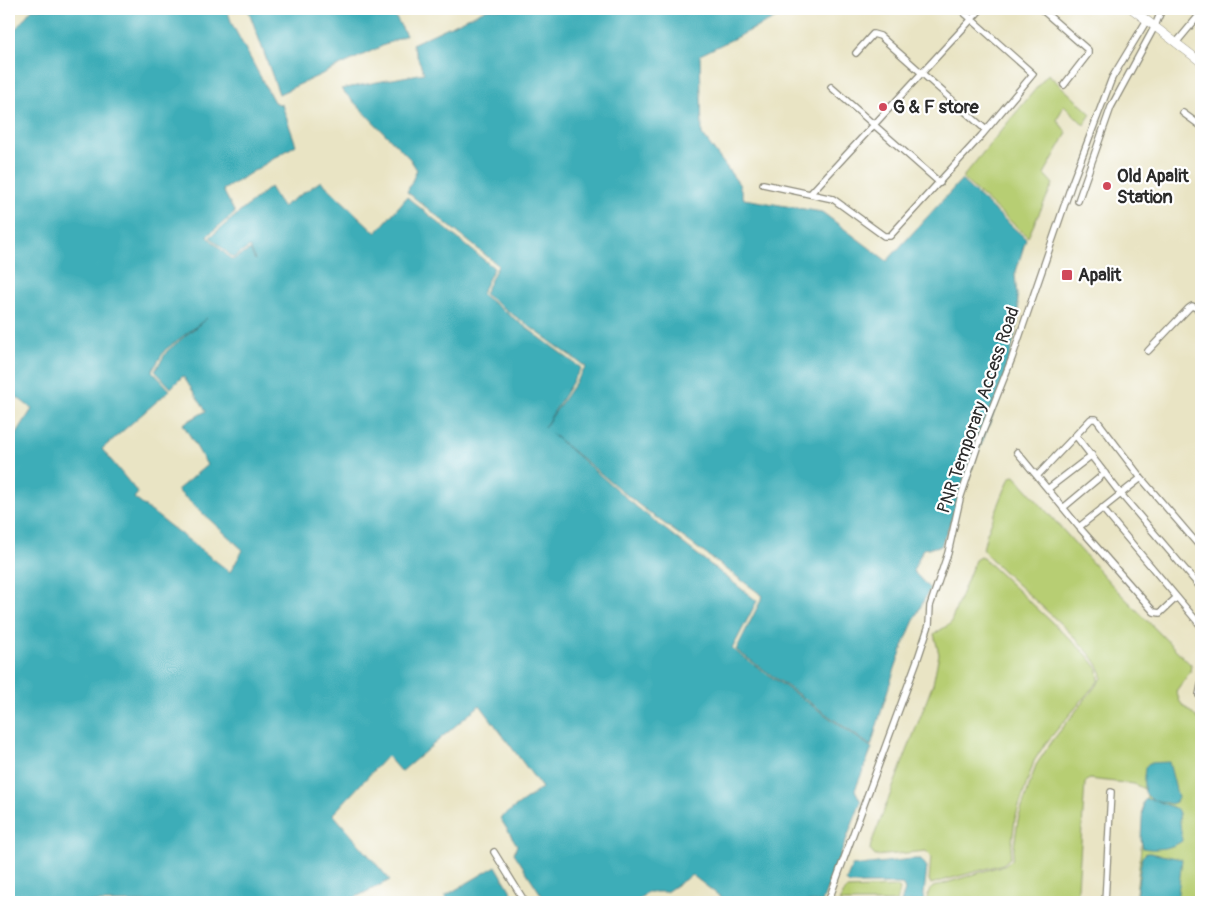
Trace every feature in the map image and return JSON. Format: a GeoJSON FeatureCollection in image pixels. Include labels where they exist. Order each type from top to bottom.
{"type":"FeatureCollection","features":[{"type":"Feature","properties":{"kind":"main road"},"geometry":{"type":"LineString","coordinates":[[1132,9],[1201,62]]}},
{"type":"Feature","properties":{"kind":"street"},"geometry":{"type":"LineString","coordinates":[[763,184],[833,199],[887,238],[940,183],[1033,74],[960,9]]}},
{"type":"Feature","properties":{"kind":"street"},"geometry":{"type":"LineString","coordinates":[[810,194],[980,9]]}},
{"type":"Feature","properties":{"kind":"street"},"geometry":{"type":"LineString","coordinates":[[1042,9],[1088,50],[1088,54],[1064,85]]}},
{"type":"Feature","properties":{"kind":"street"},"geometry":{"type":"LineString","coordinates":[[1078,201],[1111,107],[1155,26],[1162,9]]}},
{"type":"Feature","properties":{"kind":"street"},"geometry":{"type":"LineString","coordinates":[[1176,43],[1201,13]]}},
{"type":"Feature","properties":{"kind":"street","name":"PNR Temporary Access Road"},"geometry":{"type":"LineString","coordinates":[[828,902],[918,658],[928,625],[930,606],[948,554],[960,499],[1012,358],[1072,183],[1112,78],[1147,20]]}},
{"type":"Feature","properties":{"kind":"street"},"geometry":{"type":"LineString","coordinates":[[856,53],[876,33],[986,130]]}},
{"type":"Feature","properties":{"kind":"street"},"geometry":{"type":"LineString","coordinates":[[831,87],[940,183]]}},
{"type":"Feature","properties":{"kind":"street"},"geometry":{"type":"LineString","coordinates":[[1183,113],[1201,126]]}},
{"type":"Feature","properties":{"kind":"street"},"geometry":{"type":"LineString","coordinates":[[1148,351],[1189,308],[1192,306],[1201,310]]}},
{"type":"Feature","properties":{"kind":"street"},"geometry":{"type":"LineString","coordinates":[[1037,476],[1090,420],[1096,419],[1141,478],[1201,548]]}},
{"type":"Feature","properties":{"kind":"street"},"geometry":{"type":"LineString","coordinates":[[1076,436],[1120,494],[1201,588]]}},
{"type":"Feature","properties":{"kind":"street"},"geometry":{"type":"LineString","coordinates":[[1017,452],[1049,488],[1079,527],[1154,612],[1160,613],[1176,598]]}},
{"type":"Feature","properties":{"kind":"street"},"geometry":{"type":"LineString","coordinates":[[1049,488],[1092,455]]}},
{"type":"Feature","properties":{"kind":"street"},"geometry":{"type":"LineString","coordinates":[[1063,508],[1105,473]]}},
{"type":"Feature","properties":{"kind":"street"},"geometry":{"type":"LineString","coordinates":[[1079,527],[1141,478]]}},
{"type":"Feature","properties":{"kind":"street"},"geometry":{"type":"LineString","coordinates":[[1102,508],[1201,626]]}},
{"type":"Feature","properties":{"kind":"street"},"geometry":{"type":"LineString","coordinates":[[1199,695],[1201,685]]}},
{"type":"Feature","properties":{"kind":"street"},"geometry":{"type":"LineString","coordinates":[[1105,902],[1111,792]]}},
{"type":"Feature","properties":{"kind":"street"},"geometry":{"type":"LineString","coordinates":[[494,852],[524,902]]}},
{"type":"Feature","properties":{"kind":"green space"},"geometry":{"type":"Polygon","coordinates":[[[1048,74],[1091,114],[1084,125],[1064,105],[1057,120],[1067,133],[1044,174],[1053,184],[1028,237],[962,178],[1048,74]]]}},
{"type":"Feature","properties":{"kind":"green space"},"geometry":{"type":"Polygon","coordinates":[[[1015,476],[1112,585],[1191,665],[1190,672],[1176,691],[1180,702],[1201,722],[1201,902],[1135,902],[1146,790],[1134,784],[1089,779],[1085,783],[1077,902],[926,902],[929,891],[933,887],[1004,865],[1012,860],[1018,820],[1036,765],[1053,740],[1102,678],[1098,666],[1087,651],[994,562],[983,549],[987,533],[1010,477],[1015,476]]]}},
{"type":"Feature","properties":{"kind":"green space"},"geometry":{"type":"Polygon","coordinates":[[[980,557],[1086,654],[1098,669],[1099,680],[1045,744],[1034,761],[1015,819],[1010,858],[1003,864],[931,884],[929,880],[931,856],[926,851],[875,856],[870,850],[933,684],[939,654],[934,634],[950,624],[975,560],[980,557]]]}},
{"type":"Feature","properties":{"kind":"green space"},"geometry":{"type":"Polygon","coordinates":[[[897,887],[900,889],[897,902],[839,902],[846,889],[897,887]]]}},
{"type":"Feature","properties":{"kind":"water"},"geometry":{"type":"Polygon","coordinates":[[[32,9],[104,9],[107,11],[109,9],[227,9],[232,24],[274,102],[282,105],[296,145],[223,190],[235,213],[207,236],[232,260],[250,250],[255,260],[250,247],[233,258],[210,237],[270,187],[282,207],[321,181],[376,233],[407,197],[494,268],[481,294],[581,368],[544,428],[586,367],[484,294],[498,265],[407,192],[417,170],[410,159],[341,89],[424,73],[412,44],[487,9],[753,9],[778,17],[700,55],[702,134],[739,184],[744,199],[822,212],[887,261],[961,180],[1026,239],[1015,275],[1019,316],[1002,392],[941,546],[923,549],[913,571],[930,589],[903,646],[871,746],[736,650],[763,596],[639,505],[551,433],[638,508],[757,601],[732,649],[872,748],[855,790],[861,802],[822,902],[727,902],[692,875],[666,892],[647,892],[637,902],[546,902],[514,853],[517,845],[500,818],[542,788],[480,705],[401,772],[387,756],[333,814],[390,880],[346,902],[9,902],[9,430],[15,436],[32,409],[9,391],[9,37],[32,9]],[[207,318],[165,350],[152,371],[170,390],[102,449],[138,493],[134,498],[230,572],[243,550],[177,490],[207,465],[183,424],[206,411],[183,376],[171,388],[155,371],[167,351],[207,318]]]}},
{"type":"Feature","properties":{"kind":"water"},"geometry":{"type":"Polygon","coordinates":[[[248,9],[391,9],[406,35],[279,94],[248,9]]]}},
{"type":"Feature","properties":{"kind":"water"},"geometry":{"type":"Polygon","coordinates":[[[1169,762],[1178,798],[1176,802],[1171,804],[1155,800],[1177,809],[1182,841],[1163,848],[1143,848],[1141,840],[1143,802],[1146,799],[1154,800],[1145,791],[1145,767],[1149,763],[1169,762]]]}},
{"type":"Feature","properties":{"kind":"water"},"geometry":{"type":"Polygon","coordinates":[[[1146,853],[1182,859],[1177,902],[1144,902],[1136,897],[1142,857],[1146,853]]]}},
{"type":"Feature","properties":{"kind":"water"},"geometry":{"type":"Polygon","coordinates":[[[921,859],[927,867],[923,902],[901,902],[905,890],[902,884],[849,884],[846,881],[852,866],[921,859]]]}},
{"type":"Feature","properties":{"kind":"water"},"geometry":{"type":"Polygon","coordinates":[[[496,866],[517,902],[449,902],[445,896],[496,866]]]}},
{"type":"Feature","properties":{"kind":"place","name":"G & F store"},"geometry":{"type":"Point","coordinates":[883,107]}},
{"type":"Feature","properties":{"kind":"place","name":"Old Apalit Station"},"geometry":{"type":"Point","coordinates":[1107,186]}},
{"type":"Feature","properties":{"kind":"place","name":"Apalit"},"geometry":{"type":"Point","coordinates":[1067,275]}}]}
